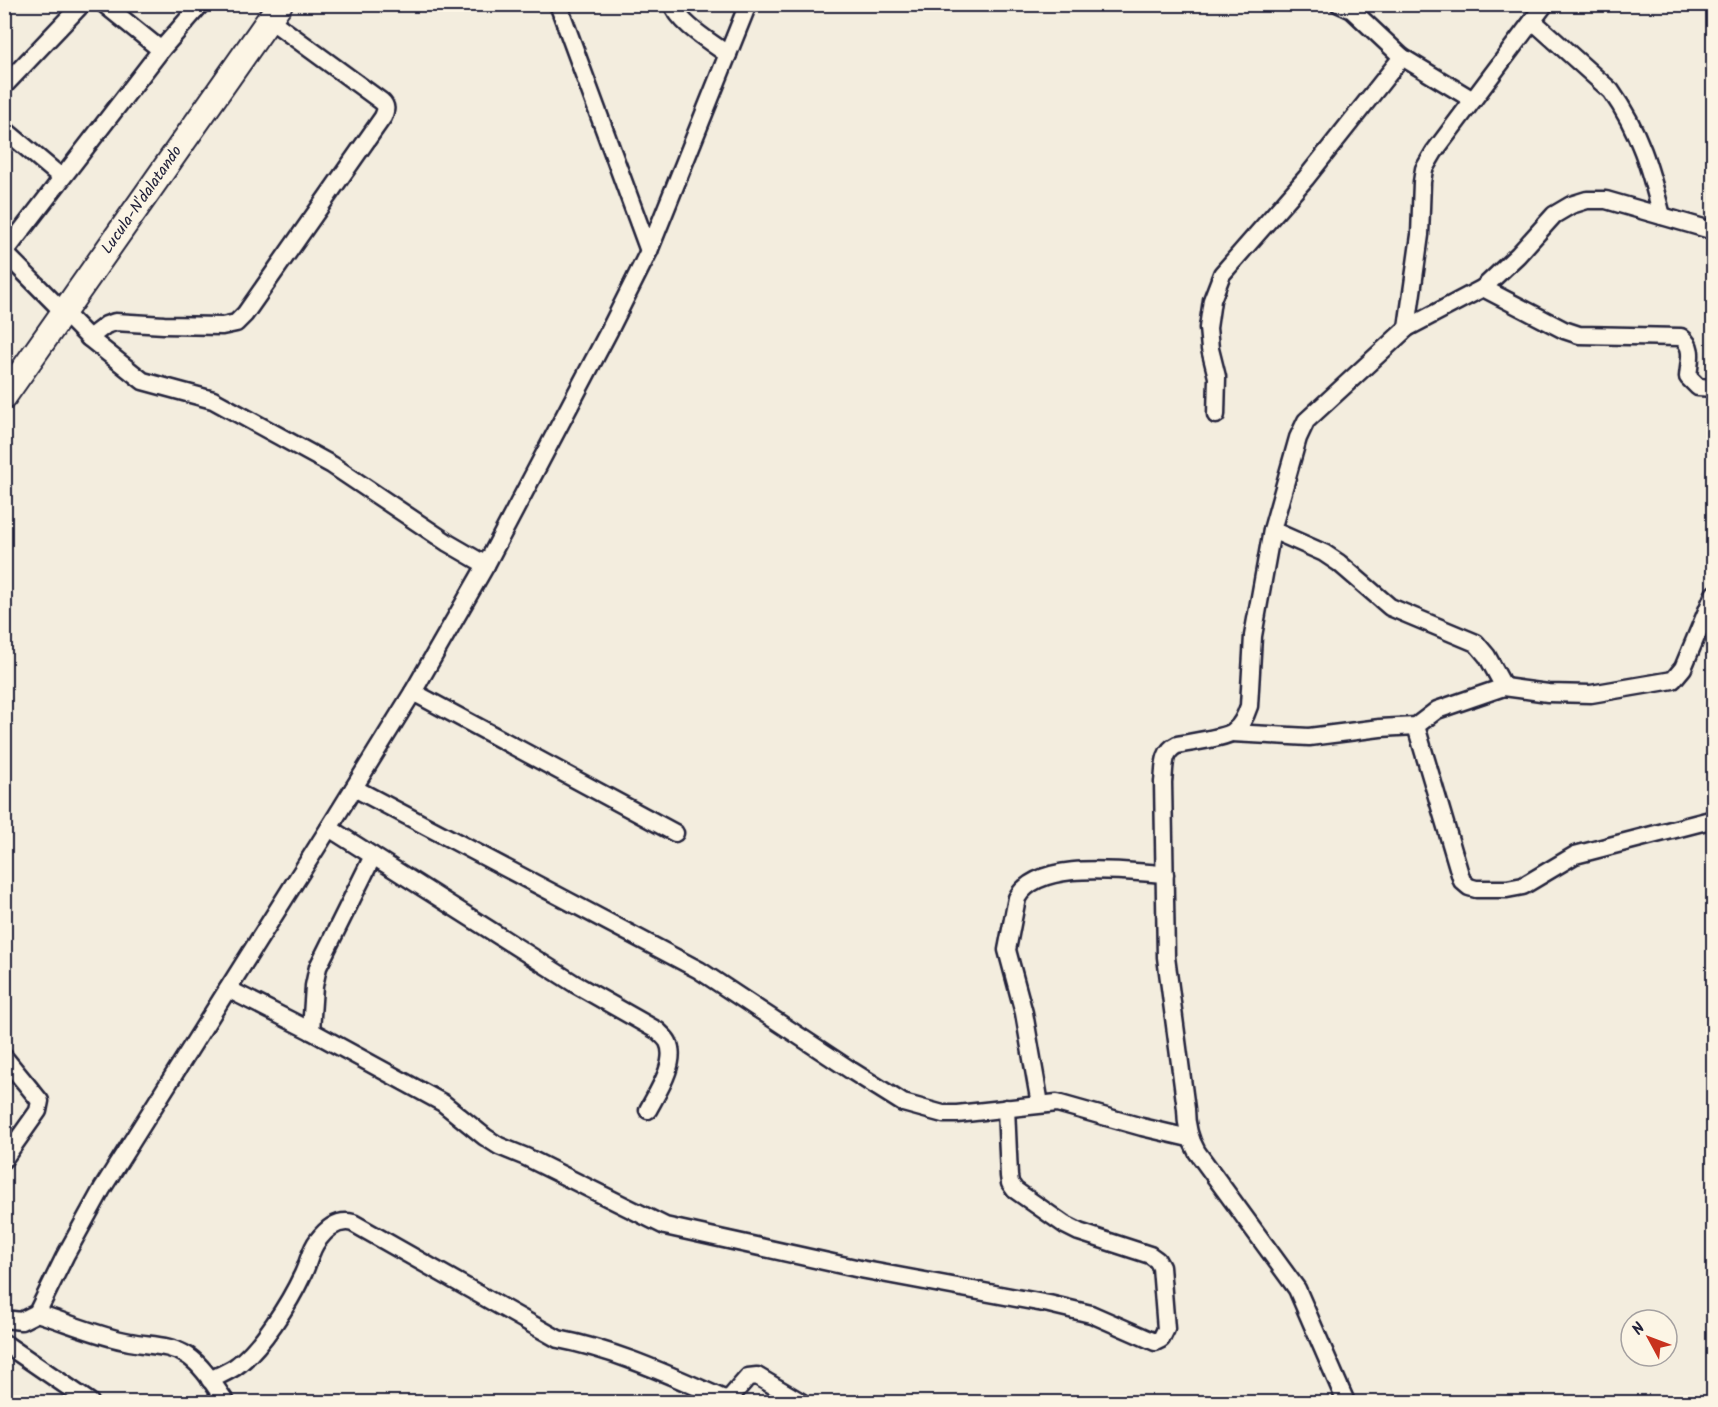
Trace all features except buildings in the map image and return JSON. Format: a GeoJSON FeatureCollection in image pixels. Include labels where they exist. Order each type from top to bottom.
{"type":"FeatureCollection","features":[{"type":"Feature","properties":{"kind":"highway","name":"Lucula-N'dalatando"},"geometry":{"type":"LineString","coordinates":[[4,397],[274,12]]}},
{"type":"Feature","properties":{"kind":"street"},"geometry":{"type":"LineString","coordinates":[[4,86],[82,4]]}},
{"type":"Feature","properties":{"kind":"street"},"geometry":{"type":"LineString","coordinates":[[104,4],[161,50]]}},
{"type":"Feature","properties":{"kind":"street"},"geometry":{"type":"LineString","coordinates":[[201,4],[161,50],[5,252],[89,338],[143,381],[213,400],[332,465],[448,543],[486,565]]}},
{"type":"Feature","properties":{"kind":"street"},"geometry":{"type":"LineString","coordinates":[[558,4],[649,251]]}},
{"type":"Feature","properties":{"kind":"street"},"geometry":{"type":"LineString","coordinates":[[672,4],[689,25],[728,55]]}},
{"type":"Feature","properties":{"kind":"street"},"geometry":{"type":"LineString","coordinates":[[5,1322],[21,1321],[37,1313],[102,1189],[330,828],[413,692],[486,565],[649,251],[748,4]]}},
{"type":"Feature","properties":{"kind":"street"},"geometry":{"type":"LineString","coordinates":[[1339,4],[1352,10],[1402,57],[1473,100]]}},
{"type":"Feature","properties":{"kind":"street"},"geometry":{"type":"LineString","coordinates":[[1407,327],[1420,235],[1424,169],[1434,152],[1545,4]]}},
{"type":"Feature","properties":{"kind":"street"},"geometry":{"type":"LineString","coordinates":[[89,338],[106,325],[115,322],[164,326],[222,326],[236,323],[245,314],[383,117],[386,110],[385,104],[274,12]]}},
{"type":"Feature","properties":{"kind":"street"},"geometry":{"type":"LineString","coordinates":[[1533,21],[1611,91],[1619,102],[1647,159],[1662,216]]}},
{"type":"Feature","properties":{"kind":"street"},"geometry":{"type":"LineString","coordinates":[[1216,415],[1217,377],[1210,349],[1208,328],[1212,300],[1222,274],[1306,178],[1402,57]]}},
{"type":"Feature","properties":{"kind":"street"},"geometry":{"type":"LineString","coordinates":[[4,129],[62,177]]}},
{"type":"Feature","properties":{"kind":"street"},"geometry":{"type":"LineString","coordinates":[[1232,733],[1240,725],[1249,706],[1253,636],[1272,530],[1298,438],[1306,421],[1407,327],[1483,288],[1518,255],[1554,215],[1571,205],[1587,200],[1606,200],[1713,231]]}},
{"type":"Feature","properties":{"kind":"street"},"geometry":{"type":"LineString","coordinates":[[1483,288],[1564,330],[1579,335],[1681,337],[1688,342],[1690,348],[1688,377],[1698,387],[1713,388]]}},
{"type":"Feature","properties":{"kind":"street"},"geometry":{"type":"LineString","coordinates":[[1272,530],[1324,553],[1340,563],[1390,607],[1476,643],[1487,656],[1504,687]]}},
{"type":"Feature","properties":{"kind":"street"},"geometry":{"type":"LineString","coordinates":[[1346,1402],[1297,1289],[1189,1138],[1166,957],[1163,782],[1165,757],[1171,748],[1178,745],[1232,733],[1309,737],[1416,726],[1444,707],[1504,687],[1548,693],[1592,694],[1673,680],[1683,668],[1713,594]]}},
{"type":"Feature","properties":{"kind":"street"},"geometry":{"type":"LineString","coordinates":[[413,692],[675,833]]}},
{"type":"Feature","properties":{"kind":"street"},"geometry":{"type":"LineString","coordinates":[[1416,726],[1462,881],[1469,887],[1507,889],[1523,886],[1575,855],[1713,819]]}},
{"type":"Feature","properties":{"kind":"street"},"geometry":{"type":"LineString","coordinates":[[354,788],[699,970],[903,1103],[942,1114],[1057,1103],[1189,1138]]}},
{"type":"Feature","properties":{"kind":"street"},"geometry":{"type":"LineString","coordinates":[[330,828],[575,984],[658,1031],[668,1041],[670,1055],[668,1069],[648,1110]]}},
{"type":"Feature","properties":{"kind":"street"},"geometry":{"type":"LineString","coordinates":[[311,1031],[314,986],[318,967],[373,856]]}},
{"type":"Feature","properties":{"kind":"street"},"geometry":{"type":"LineString","coordinates":[[1040,1104],[1024,1013],[1007,950],[1017,898],[1026,885],[1034,879],[1080,869],[1094,868],[1165,874]]}},
{"type":"Feature","properties":{"kind":"street"},"geometry":{"type":"LineString","coordinates":[[228,989],[443,1103],[499,1146],[526,1157],[665,1226],[860,1269],[1049,1304],[1091,1314],[1155,1342],[1161,1339],[1166,1329],[1161,1267],[1157,1260],[1150,1255],[1079,1232],[1065,1225],[1015,1190],[1010,1183],[1009,1176],[1006,1108]]}},
{"type":"Feature","properties":{"kind":"street"},"geometry":{"type":"LineString","coordinates":[[4,1057],[40,1101],[39,1111],[4,1158]]}},
{"type":"Feature","properties":{"kind":"street"},"geometry":{"type":"LineString","coordinates":[[210,1380],[243,1360],[265,1335],[290,1299],[318,1240],[335,1225],[347,1221],[558,1339],[595,1348],[648,1366],[722,1398],[729,1399],[748,1377],[757,1376],[801,1402]]}},
{"type":"Feature","properties":{"kind":"street"},"geometry":{"type":"LineString","coordinates":[[37,1313],[130,1342],[162,1345],[174,1349],[188,1356],[200,1366],[226,1402]]}},
{"type":"Feature","properties":{"kind":"street"},"geometry":{"type":"LineString","coordinates":[[4,1343],[90,1402]]}}]}
